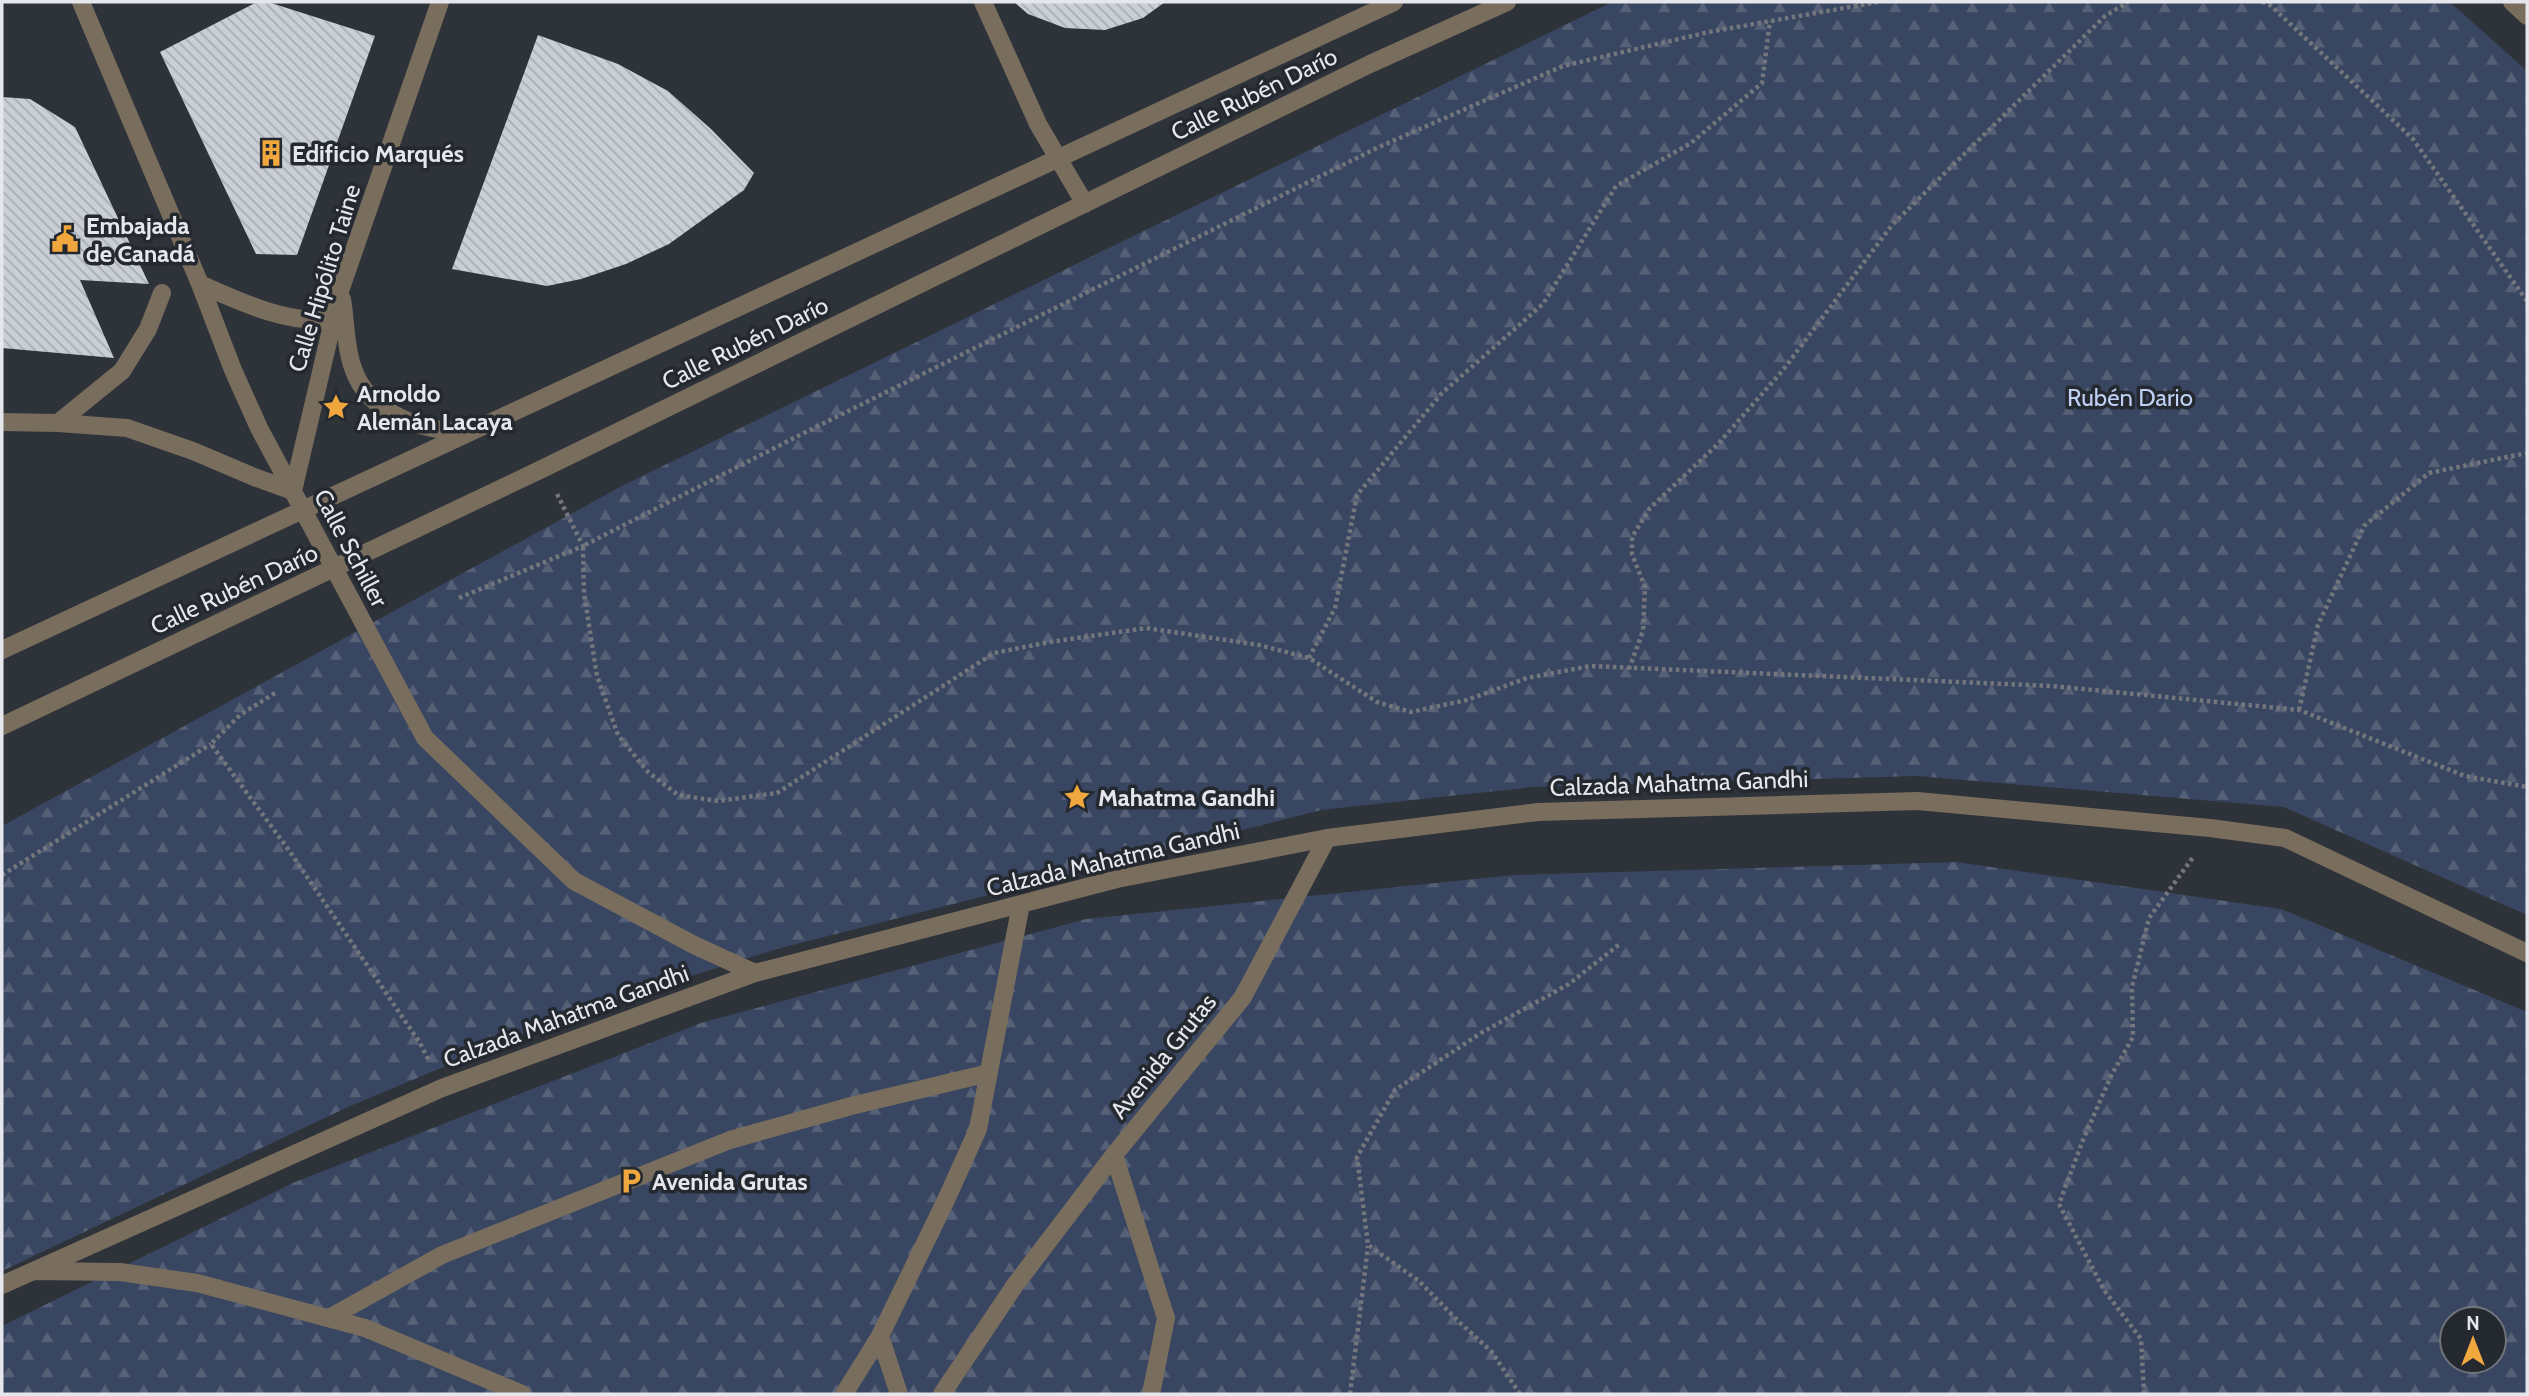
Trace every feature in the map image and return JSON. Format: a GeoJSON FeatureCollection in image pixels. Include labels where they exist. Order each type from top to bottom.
{"type":"FeatureCollection","features":[{"type":"Feature","properties":{"kind":"street","name":"Calle Schiller"},"geometry":{"type":"LineString","coordinates":[[81,2],[259,428],[425,738],[574,881],[694,945],[755,973]]}},
{"type":"Feature","properties":{"kind":"street","name":"Calle Hipólito Taine"},"geometry":{"type":"LineString","coordinates":[[293,491],[340,291],[440,2]]}},
{"type":"Feature","properties":{"kind":"street"},"geometry":{"type":"LineString","coordinates":[[983,2],[1038,124],[1085,204]]}},
{"type":"Feature","properties":{"kind":"street","name":"Calle Rubén Darío"},"geometry":{"type":"LineString","coordinates":[[2,650],[1394,2]]}},
{"type":"Feature","properties":{"kind":"street","name":"Calle Rubén Darío"},"geometry":{"type":"LineString","coordinates":[[2,726],[544,468],[1370,64],[1507,2]]}},
{"type":"Feature","properties":{"kind":"street"},"geometry":{"type":"LineString","coordinates":[[2512,2],[2527,16]]}},
{"type":"Feature","properties":{"kind":"street"},"geometry":{"type":"LineString","coordinates":[[200,284],[277,314],[319,321],[334,319]]}},
{"type":"Feature","properties":{"kind":"street"},"geometry":{"type":"LineString","coordinates":[[340,291],[353,368],[367,393],[388,411],[404,420],[467,432]]}},
{"type":"Feature","properties":{"kind":"street"},"geometry":{"type":"LineString","coordinates":[[58,423],[122,371],[148,329],[162,293]]}},
{"type":"Feature","properties":{"kind":"street"},"geometry":{"type":"LineString","coordinates":[[2,422],[127,428],[152,435],[293,491]]}},
{"type":"Feature","properties":{"kind":"street","name":"Calzada Mahatma Gandhi"},"geometry":{"type":"LineString","coordinates":[[2,1285],[28,1271],[442,1088],[755,973],[1117,879],[1327,838],[1538,811],[1917,801],[2210,828],[2285,838],[2527,953]]}},
{"type":"Feature","properties":{"kind":"street","name":"Avenida Grutas"},"geometry":{"type":"LineString","coordinates":[[942,1394],[1015,1285],[1114,1155],[1243,997],[1327,838]]}},
{"type":"Feature","properties":{"kind":"street"},"geometry":{"type":"LineString","coordinates":[[844,1394],[880,1336],[978,1129],[1021,904]]}},
{"type":"Feature","properties":{"kind":"street"},"geometry":{"type":"LineString","coordinates":[[329,1318],[442,1255],[730,1140],[989,1073]]}},
{"type":"Feature","properties":{"kind":"street"},"geometry":{"type":"LineString","coordinates":[[1114,1155],[1166,1318],[1151,1394]]}},
{"type":"Feature","properties":{"kind":"street"},"geometry":{"type":"LineString","coordinates":[[28,1271],[120,1272],[197,1283],[365,1328],[522,1394]]}},
{"type":"Feature","properties":{"kind":"street"},"geometry":{"type":"LineString","coordinates":[[880,1336],[899,1394]]}},
{"type":"Feature","properties":{"kind":"path"},"geometry":{"type":"LineString","coordinates":[[459,598],[583,546],[1379,147],[1563,66],[1709,32],[1878,2]]}},
{"type":"Feature","properties":{"kind":"path"},"geometry":{"type":"LineString","coordinates":[[1629,669],[1643,631],[1645,587],[1632,554],[1632,537],[1650,508],[1718,444],[1783,370],[1892,225],[2105,16],[2128,2]]}},
{"type":"Feature","properties":{"kind":"path"},"geometry":{"type":"LineString","coordinates":[[2262,2],[2270,5],[2413,139],[2527,301]]}},
{"type":"Feature","properties":{"kind":"path"},"geometry":{"type":"LineString","coordinates":[[1309,658],[1335,608],[1357,495],[1442,393],[1543,304],[1616,186],[1691,143],[1762,83],[1770,21]]}},
{"type":"Feature","properties":{"kind":"path"},"geometry":{"type":"LineString","coordinates":[[2299,710],[2318,625],[2364,526],[2429,473],[2527,453]]}},
{"type":"Feature","properties":{"kind":"path"},"geometry":{"type":"LineString","coordinates":[[544,468],[583,546],[584,593],[597,676],[618,735],[648,772],[678,794],[718,801],[778,793],[994,653],[1146,628],[1259,645],[1309,658],[1377,702],[1411,712],[1466,700],[1527,678],[1590,666],[2052,686],[2299,710],[2465,776],[2527,787]]}},
{"type":"Feature","properties":{"kind":"path"},"geometry":{"type":"LineString","coordinates":[[2,875],[211,744],[240,715],[275,693]]}},
{"type":"Feature","properties":{"kind":"path"},"geometry":{"type":"LineString","coordinates":[[211,744],[288,849],[420,1043],[442,1088]]}},
{"type":"Feature","properties":{"kind":"path"},"geometry":{"type":"LineString","coordinates":[[2144,1394],[2141,1339],[2104,1290],[2059,1204],[2082,1140],[2111,1076],[2133,1037],[2132,987],[2149,918],[2192,859],[2210,828]]}},
{"type":"Feature","properties":{"kind":"path"},"geometry":{"type":"LineString","coordinates":[[1350,1394],[1368,1245],[1357,1157],[1395,1090],[1481,1033],[1569,984],[1621,943]]}},
{"type":"Feature","properties":{"kind":"path"},"geometry":{"type":"LineString","coordinates":[[1368,1245],[1419,1281],[1491,1350],[1520,1394]]}},
{"type":"Feature","properties":{"kind":"green space","name":"Rubén Dario"},"geometry":{"type":"Polygon","coordinates":[[[1612,2],[2450,2],[2527,71],[2527,915],[2284,807],[1917,776],[1532,787],[1321,810],[777,949],[568,1015],[348,1107],[2,1271],[2,826],[620,487],[1612,2]]]}},
{"type":"Feature","properties":{"kind":"green space"},"geometry":{"type":"Polygon","coordinates":[[[1956,862],[2281,909],[2527,1012],[2527,1394],[2,1394],[2,1326],[295,1182],[701,1023],[1086,919],[1514,875],[1956,862]]]}},
{"type":"Feature","properties":{"kind":"building","name":"Edificio Marqués"},"geometry":{"type":"Polygon","coordinates":[[[257,2],[268,2],[375,36],[297,255],[256,254],[160,52],[257,2]]]}},
{"type":"Feature","properties":{"kind":"building"},"geometry":{"type":"Polygon","coordinates":[[[1014,2],[1165,2],[1143,18],[1105,30],[1065,28],[1028,14],[1014,2]]]}},
{"type":"Feature","properties":{"kind":"building"},"geometry":{"type":"Polygon","coordinates":[[[538,35],[618,64],[668,91],[711,129],[754,173],[744,190],[669,244],[626,264],[581,279],[547,286],[452,269],[538,35]]]}},
{"type":"Feature","properties":{"kind":"building","name":"Embajada de Canadá"},"geometry":{"type":"Polygon","coordinates":[[[2,97],[30,99],[75,127],[149,284],[80,280],[114,358],[2,348],[2,97]]]}},
{"type":"Feature","properties":{"kind":"place","name":"Edificio Marqués"},"geometry":{"type":"Point","coordinates":[271,153]}},
{"type":"Feature","properties":{"kind":"place","name":"Embajada de Canadá"},"geometry":{"type":"Point","coordinates":[65,239]}},
{"type":"Feature","properties":{"kind":"place","name":"Arnoldo Alemán Lacaya"},"geometry":{"type":"Point","coordinates":[336,407]}},
{"type":"Feature","properties":{"kind":"place","name":"Mahatma Gandhi"},"geometry":{"type":"Point","coordinates":[1077,797]}},
{"type":"Feature","properties":{"kind":"place","name":"Avenida Grutas"},"geometry":{"type":"Point","coordinates":[631,1181]}}]}
